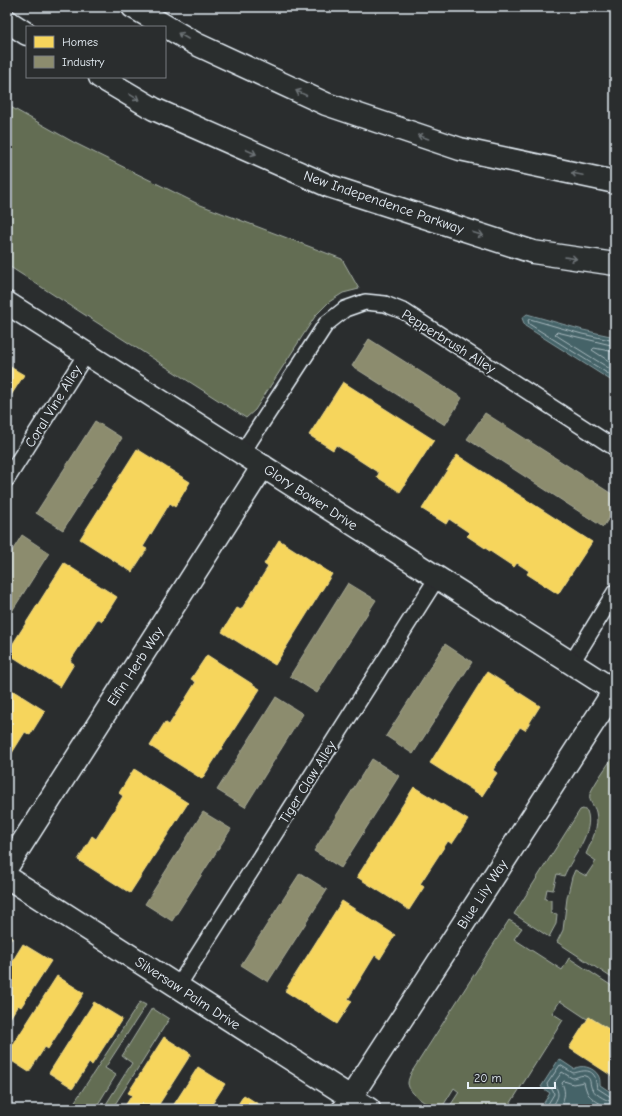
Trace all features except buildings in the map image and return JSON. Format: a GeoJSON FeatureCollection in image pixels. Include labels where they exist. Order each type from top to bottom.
{"type":"FeatureCollection","features":[{"type":"Feature","properties":{"kind":"street"},"geometry":{"type":"LineString","coordinates":[[133,7],[165,26]]}},
{"type":"Feature","properties":{"kind":"street"},"geometry":{"type":"LineString","coordinates":[[7,21],[26,33]]}},
{"type":"Feature","properties":{"kind":"street"},"geometry":{"type":"LineString","coordinates":[[166,26],[196,44],[326,104],[460,149],[615,182]]}},
{"type":"Feature","properties":{"kind":"street","name":"New Independence Parkway"},"geometry":{"type":"LineString","coordinates":[[102,78],[154,109],[329,186],[533,252],[615,264]]}},
{"type":"Feature","properties":{"kind":"street","name":"Glory Bower Drive"},"geometry":{"type":"LineString","coordinates":[[7,303],[614,691]]}},
{"type":"Feature","properties":{"kind":"street","name":"Elfin Herb Way"},"geometry":{"type":"LineString","coordinates":[[7,866],[263,466]]}},
{"type":"Feature","properties":{"kind":"street","name":"Blue Lily Way"},"geometry":{"type":"LineString","coordinates":[[345,1103],[614,691]]}},
{"type":"Feature","properties":{"kind":"street","name":"Silversaw Palm Drive"},"geometry":{"type":"LineString","coordinates":[[7,876],[178,986],[345,1103],[369,1109]]}},
{"type":"Feature","properties":{"kind":"lane","name":"Pepperbrush Alley"},"geometry":{"type":"LineString","coordinates":[[242,453],[326,324],[345,309],[365,302],[385,304],[406,312],[615,448]]}},
{"type":"Feature","properties":{"kind":"lane","name":"Coral Vine Alley"},"geometry":{"type":"LineString","coordinates":[[7,479],[86,354]]}},
{"type":"Feature","properties":{"kind":"lane","name":"Tiger Claw Alley"},"geometry":{"type":"LineString","coordinates":[[178,986],[437,578]]}},
{"type":"Feature","properties":{"kind":"lane"},"geometry":{"type":"LineString","coordinates":[[571,664],[615,592]]}},
{"type":"Feature","properties":{"kind":"green space"},"geometry":{"type":"Polygon","coordinates":[[[7,105],[75,143],[198,204],[342,259],[359,289],[343,293],[329,302],[316,315],[255,410],[246,418],[7,265],[7,105]]]}},
{"type":"Feature","properties":{"kind":"green space"},"geometry":{"type":"Polygon","coordinates":[[[615,754],[615,980],[557,942],[563,930],[567,898],[575,870],[586,876],[596,861],[586,854],[597,823],[596,812],[590,799],[590,794],[615,754]]]}},
{"type":"Feature","properties":{"kind":"green space"},"geometry":{"type":"Polygon","coordinates":[[[583,809],[587,811],[589,819],[582,844],[564,876],[557,874],[553,890],[547,889],[545,899],[551,900],[551,913],[557,914],[556,924],[549,937],[514,914],[580,810],[583,809]]]}},
{"type":"Feature","properties":{"kind":"green space"},"geometry":{"type":"Polygon","coordinates":[[[509,920],[522,928],[514,939],[562,970],[569,958],[615,988],[615,1020],[609,1029],[589,1017],[587,1019],[560,1001],[552,1013],[563,1020],[507,1109],[448,1109],[459,1092],[454,1088],[441,1109],[427,1104],[416,1096],[409,1087],[408,1082],[411,1073],[509,920]]]}},
{"type":"Feature","properties":{"kind":"green space"},"geometry":{"type":"Polygon","coordinates":[[[140,1002],[146,1005],[105,1068],[116,1075],[95,1109],[70,1109],[140,1002]]]}},
{"type":"Feature","properties":{"kind":"green space"},"geometry":{"type":"Polygon","coordinates":[[[152,1008],[169,1019],[112,1109],[103,1109],[132,1063],[122,1056],[152,1008]]]}},
{"type":"Feature","properties":{"kind":"water"},"geometry":{"type":"Polygon","coordinates":[[[527,314],[583,330],[615,337],[615,383],[525,326],[522,318],[527,314]]]}},
{"type":"Feature","properties":{"kind":"water"},"geometry":{"type":"Polygon","coordinates":[[[559,1059],[574,1069],[577,1067],[587,1067],[596,1072],[599,1077],[600,1085],[615,1095],[615,1109],[540,1109],[550,1093],[541,1087],[559,1059]]]}}]}
